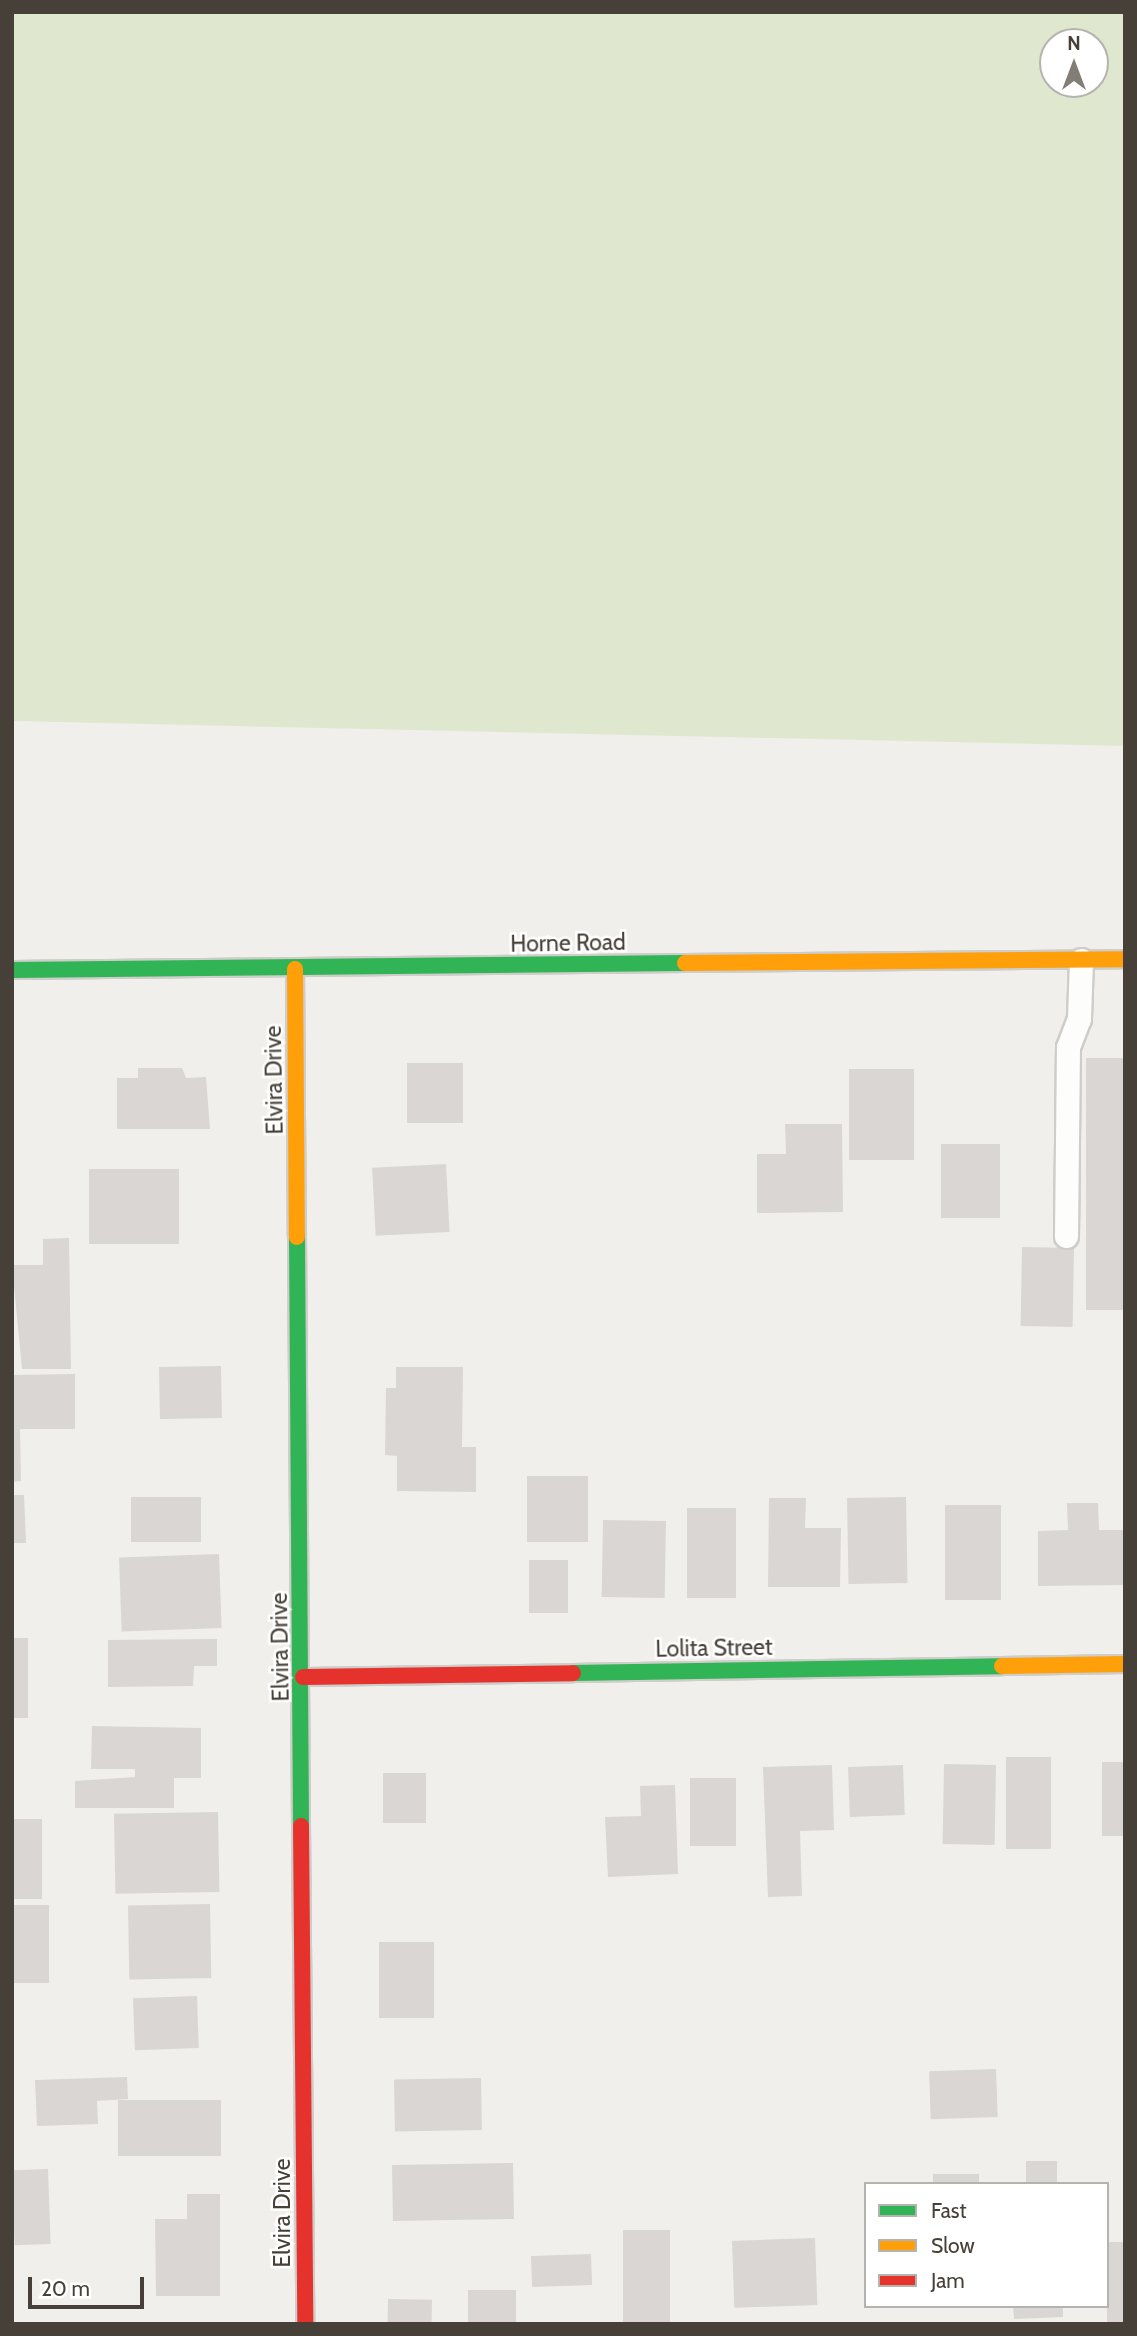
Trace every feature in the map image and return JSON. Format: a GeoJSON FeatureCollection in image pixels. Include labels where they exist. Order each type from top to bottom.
{"type":"FeatureCollection","features":[{"type":"Feature","properties":{"kind":"street","name":"Horne Road"},"geometry":{"type":"LineString","coordinates":[[12,970],[1125,959]]}},
{"type":"Feature","properties":{"kind":"street","name":"Elvira Drive"},"geometry":{"type":"LineString","coordinates":[[295,969],[303,1677],[305,2324]]}},
{"type":"Feature","properties":{"kind":"street","name":"Lolita Street"},"geometry":{"type":"LineString","coordinates":[[303,1677],[1125,1664]]}},
{"type":"Feature","properties":{"kind":"lane"},"geometry":{"type":"LineString","coordinates":[[1066,1236],[1068,1047],[1079,1018],[1081,960]]}},
{"type":"Feature","properties":{"kind":"green space"},"geometry":{"type":"Polygon","coordinates":[[[12,12],[1125,12],[1125,746],[12,721],[12,12]]]}},
{"type":"Feature","properties":{"kind":"building"},"geometry":{"type":"Polygon","coordinates":[[[1086,1058],[1125,1058],[1125,1310],[1086,1310],[1086,1058]]]}},
{"type":"Feature","properties":{"kind":"building"},"geometry":{"type":"Polygon","coordinates":[[[407,1063],[463,1063],[463,1123],[407,1123],[407,1063]]]}},
{"type":"Feature","properties":{"kind":"building"},"geometry":{"type":"Polygon","coordinates":[[[138,1068],[182,1068],[186,1078],[206,1077],[210,1129],[117,1129],[117,1078],[138,1078],[138,1068]]]}},
{"type":"Feature","properties":{"kind":"building"},"geometry":{"type":"Polygon","coordinates":[[[849,1069],[914,1069],[914,1160],[849,1160],[849,1069]]]}},
{"type":"Feature","properties":{"kind":"building"},"geometry":{"type":"Polygon","coordinates":[[[785,1124],[842,1124],[843,1212],[757,1213],[757,1154],[786,1154],[785,1124]]]}},
{"type":"Feature","properties":{"kind":"building"},"geometry":{"type":"Polygon","coordinates":[[[941,1144],[1000,1144],[1000,1218],[941,1218],[941,1144]]]}},
{"type":"Feature","properties":{"kind":"building"},"geometry":{"type":"Polygon","coordinates":[[[446,1164],[450,1232],[376,1236],[372,1168],[446,1164]]]}},
{"type":"Feature","properties":{"kind":"building"},"geometry":{"type":"Polygon","coordinates":[[[89,1169],[179,1169],[179,1244],[89,1244],[89,1169]]]}},
{"type":"Feature","properties":{"kind":"building"},"geometry":{"type":"Polygon","coordinates":[[[69,1238],[71,1369],[22,1369],[12,1265],[43,1265],[43,1239],[69,1238]]]}},
{"type":"Feature","properties":{"kind":"building"},"geometry":{"type":"Polygon","coordinates":[[[1022,1247],[1074,1248],[1073,1327],[1021,1326],[1022,1247]]]}},
{"type":"Feature","properties":{"kind":"building"},"geometry":{"type":"Polygon","coordinates":[[[221,1366],[222,1418],[160,1419],[159,1367],[221,1366]]]}},
{"type":"Feature","properties":{"kind":"building"},"geometry":{"type":"Polygon","coordinates":[[[396,1367],[463,1367],[462,1447],[476,1447],[476,1492],[397,1491],[397,1456],[385,1455],[386,1388],[396,1388],[396,1367]]]}},
{"type":"Feature","properties":{"kind":"building"},"geometry":{"type":"Polygon","coordinates":[[[75,1374],[75,1429],[20,1429],[21,1481],[12,1482],[12,1375],[75,1374]]]}},
{"type":"Feature","properties":{"kind":"building"},"geometry":{"type":"Polygon","coordinates":[[[527,1476],[588,1476],[588,1542],[527,1542],[527,1476]]]}},
{"type":"Feature","properties":{"kind":"building"},"geometry":{"type":"Polygon","coordinates":[[[12,1495],[24,1495],[26,1543],[12,1543],[12,1495]]]}},
{"type":"Feature","properties":{"kind":"building"},"geometry":{"type":"Polygon","coordinates":[[[131,1497],[201,1497],[201,1542],[131,1542],[131,1497]]]}},
{"type":"Feature","properties":{"kind":"building"},"geometry":{"type":"Polygon","coordinates":[[[906,1497],[908,1583],[849,1584],[847,1498],[906,1497]]]}},
{"type":"Feature","properties":{"kind":"building"},"geometry":{"type":"Polygon","coordinates":[[[769,1498],[806,1498],[805,1528],[841,1528],[840,1587],[768,1587],[769,1498]]]}},
{"type":"Feature","properties":{"kind":"building"},"geometry":{"type":"Polygon","coordinates":[[[1067,1503],[1098,1503],[1099,1530],[1125,1530],[1125,1585],[1038,1586],[1038,1531],[1068,1530],[1067,1503]]]}},
{"type":"Feature","properties":{"kind":"building"},"geometry":{"type":"Polygon","coordinates":[[[945,1505],[1001,1505],[1001,1600],[945,1600],[945,1505]]]}},
{"type":"Feature","properties":{"kind":"building"},"geometry":{"type":"Polygon","coordinates":[[[687,1508],[736,1508],[736,1598],[687,1598],[687,1508]]]}},
{"type":"Feature","properties":{"kind":"building"},"geometry":{"type":"Polygon","coordinates":[[[603,1520],[666,1521],[665,1598],[602,1597],[603,1520]]]}},
{"type":"Feature","properties":{"kind":"building"},"geometry":{"type":"Polygon","coordinates":[[[219,1554],[222,1628],[122,1631],[119,1557],[219,1554]]]}},
{"type":"Feature","properties":{"kind":"building"},"geometry":{"type":"Polygon","coordinates":[[[529,1560],[568,1560],[568,1613],[529,1613],[529,1560]]]}},
{"type":"Feature","properties":{"kind":"building"},"geometry":{"type":"Polygon","coordinates":[[[12,1638],[28,1638],[28,1718],[12,1718],[12,1638]]]}},
{"type":"Feature","properties":{"kind":"building"},"geometry":{"type":"Polygon","coordinates":[[[217,1639],[217,1666],[194,1666],[193,1686],[108,1687],[108,1640],[217,1639]]]}},
{"type":"Feature","properties":{"kind":"building"},"geometry":{"type":"Polygon","coordinates":[[[92,1726],[201,1728],[201,1778],[174,1778],[174,1808],[75,1808],[75,1781],[135,1777],[135,1769],[91,1769],[92,1726]]]}},
{"type":"Feature","properties":{"kind":"building"},"geometry":{"type":"Polygon","coordinates":[[[1006,1757],[1051,1757],[1051,1849],[1006,1849],[1006,1757]]]}},
{"type":"Feature","properties":{"kind":"building"},"geometry":{"type":"Polygon","coordinates":[[[1102,1762],[1125,1762],[1125,1836],[1102,1836],[1102,1762]]]}},
{"type":"Feature","properties":{"kind":"building"},"geometry":{"type":"Polygon","coordinates":[[[944,1764],[996,1765],[995,1845],[943,1844],[944,1764]]]}},
{"type":"Feature","properties":{"kind":"building"},"geometry":{"type":"Polygon","coordinates":[[[832,1765],[834,1830],[800,1831],[802,1896],[768,1897],[763,1767],[832,1765]]]}},
{"type":"Feature","properties":{"kind":"building"},"geometry":{"type":"Polygon","coordinates":[[[903,1765],[905,1815],[850,1817],[848,1767],[903,1765]]]}},
{"type":"Feature","properties":{"kind":"building"},"geometry":{"type":"Polygon","coordinates":[[[383,1773],[426,1773],[426,1823],[383,1823],[383,1773]]]}},
{"type":"Feature","properties":{"kind":"building"},"geometry":{"type":"Polygon","coordinates":[[[690,1778],[736,1778],[736,1846],[690,1846],[690,1778]]]}},
{"type":"Feature","properties":{"kind":"building"},"geometry":{"type":"Polygon","coordinates":[[[675,1785],[678,1874],[608,1877],[605,1817],[641,1816],[640,1786],[675,1785]]]}},
{"type":"Feature","properties":{"kind":"building"},"geometry":{"type":"Polygon","coordinates":[[[218,1812],[219,1892],[115,1894],[114,1814],[218,1812]]]}},
{"type":"Feature","properties":{"kind":"building"},"geometry":{"type":"Polygon","coordinates":[[[12,1819],[42,1819],[42,1899],[12,1899],[12,1819]]]}},
{"type":"Feature","properties":{"kind":"building"},"geometry":{"type":"Polygon","coordinates":[[[210,1904],[211,1978],[129,1979],[128,1905],[210,1904]]]}},
{"type":"Feature","properties":{"kind":"building"},"geometry":{"type":"Polygon","coordinates":[[[12,1905],[49,1905],[49,1983],[12,1983],[12,1905]]]}},
{"type":"Feature","properties":{"kind":"building"},"geometry":{"type":"Polygon","coordinates":[[[379,1942],[434,1942],[434,2018],[379,2018],[379,1942]]]}},
{"type":"Feature","properties":{"kind":"building"},"geometry":{"type":"Polygon","coordinates":[[[197,1996],[199,2048],[135,2050],[133,1998],[197,1996]]]}},
{"type":"Feature","properties":{"kind":"building"},"geometry":{"type":"Polygon","coordinates":[[[996,2069],[998,2117],[931,2119],[929,2071],[996,2069]]]}},
{"type":"Feature","properties":{"kind":"building"},"geometry":{"type":"Polygon","coordinates":[[[127,2077],[128,2099],[97,2101],[98,2124],[37,2126],[35,2080],[127,2077]]]}},
{"type":"Feature","properties":{"kind":"building"},"geometry":{"type":"Polygon","coordinates":[[[481,2078],[482,2130],[395,2132],[394,2080],[481,2078]]]}},
{"type":"Feature","properties":{"kind":"building"},"geometry":{"type":"Polygon","coordinates":[[[118,2100],[221,2100],[221,2156],[118,2156],[118,2100]]]}},
{"type":"Feature","properties":{"kind":"building"},"geometry":{"type":"Polygon","coordinates":[[[1026,2161],[1057,2161],[1057,2182],[1026,2182],[1026,2161]]]}},
{"type":"Feature","properties":{"kind":"building"},"geometry":{"type":"Polygon","coordinates":[[[513,2163],[514,2219],[393,2221],[392,2165],[513,2163]]]}},
{"type":"Feature","properties":{"kind":"building"},"geometry":{"type":"Polygon","coordinates":[[[48,2169],[51,2244],[15,2245],[12,2170],[48,2169]]]}},
{"type":"Feature","properties":{"kind":"building"},"geometry":{"type":"Polygon","coordinates":[[[933,2174],[979,2174],[979,2182],[933,2182],[933,2174]]]}},
{"type":"Feature","properties":{"kind":"building"},"geometry":{"type":"Polygon","coordinates":[[[187,2194],[220,2194],[220,2296],[156,2296],[155,2219],[187,2219],[187,2194]]]}},
{"type":"Feature","properties":{"kind":"building"},"geometry":{"type":"Polygon","coordinates":[[[623,2230],[670,2230],[670,2324],[623,2324],[623,2230]]]}},
{"type":"Feature","properties":{"kind":"building"},"geometry":{"type":"Polygon","coordinates":[[[815,2238],[817,2305],[734,2308],[732,2241],[815,2238]]]}},
{"type":"Feature","properties":{"kind":"building"},"geometry":{"type":"Polygon","coordinates":[[[1109,2242],[1125,2242],[1125,2324],[1107,2324],[1109,2242]]]}},
{"type":"Feature","properties":{"kind":"building"},"geometry":{"type":"Polygon","coordinates":[[[591,2254],[592,2285],[532,2287],[531,2256],[591,2254]]]}},
{"type":"Feature","properties":{"kind":"building"},"geometry":{"type":"Polygon","coordinates":[[[468,2290],[516,2290],[516,2324],[468,2324],[468,2290]]]}},
{"type":"Feature","properties":{"kind":"building"},"geometry":{"type":"Polygon","coordinates":[[[388,2299],[432,2300],[432,2324],[388,2324],[388,2299]]]}},
{"type":"Feature","properties":{"kind":"building"},"geometry":{"type":"Polygon","coordinates":[[[1013,2308],[1063,2308],[1063,2317],[1014,2319],[1013,2308]]]}},
{"type":"Feature","properties":{"kind":"traffic: fast"},"geometry":{"type":"LineString","coordinates":[[12,970],[685,963]]}},
{"type":"Feature","properties":{"kind":"traffic: fast"},"geometry":{"type":"LineString","coordinates":[[297,1237],[301,1826]]}},
{"type":"Feature","properties":{"kind":"traffic: fast"},"geometry":{"type":"LineString","coordinates":[[573,1673],[1002,1666]]}},
{"type":"Feature","properties":{"kind":"traffic: slow"},"geometry":{"type":"LineString","coordinates":[[685,963],[1125,959]]}},
{"type":"Feature","properties":{"kind":"traffic: slow"},"geometry":{"type":"LineString","coordinates":[[295,969],[297,1237]]}},
{"type":"Feature","properties":{"kind":"traffic: slow"},"geometry":{"type":"LineString","coordinates":[[1002,1666],[1125,1664]]}},
{"type":"Feature","properties":{"kind":"traffic: jam"},"geometry":{"type":"LineString","coordinates":[[303,1677],[573,1673]]}},
{"type":"Feature","properties":{"kind":"traffic: jam"},"geometry":{"type":"LineString","coordinates":[[301,1826],[305,2324]]}}]}
